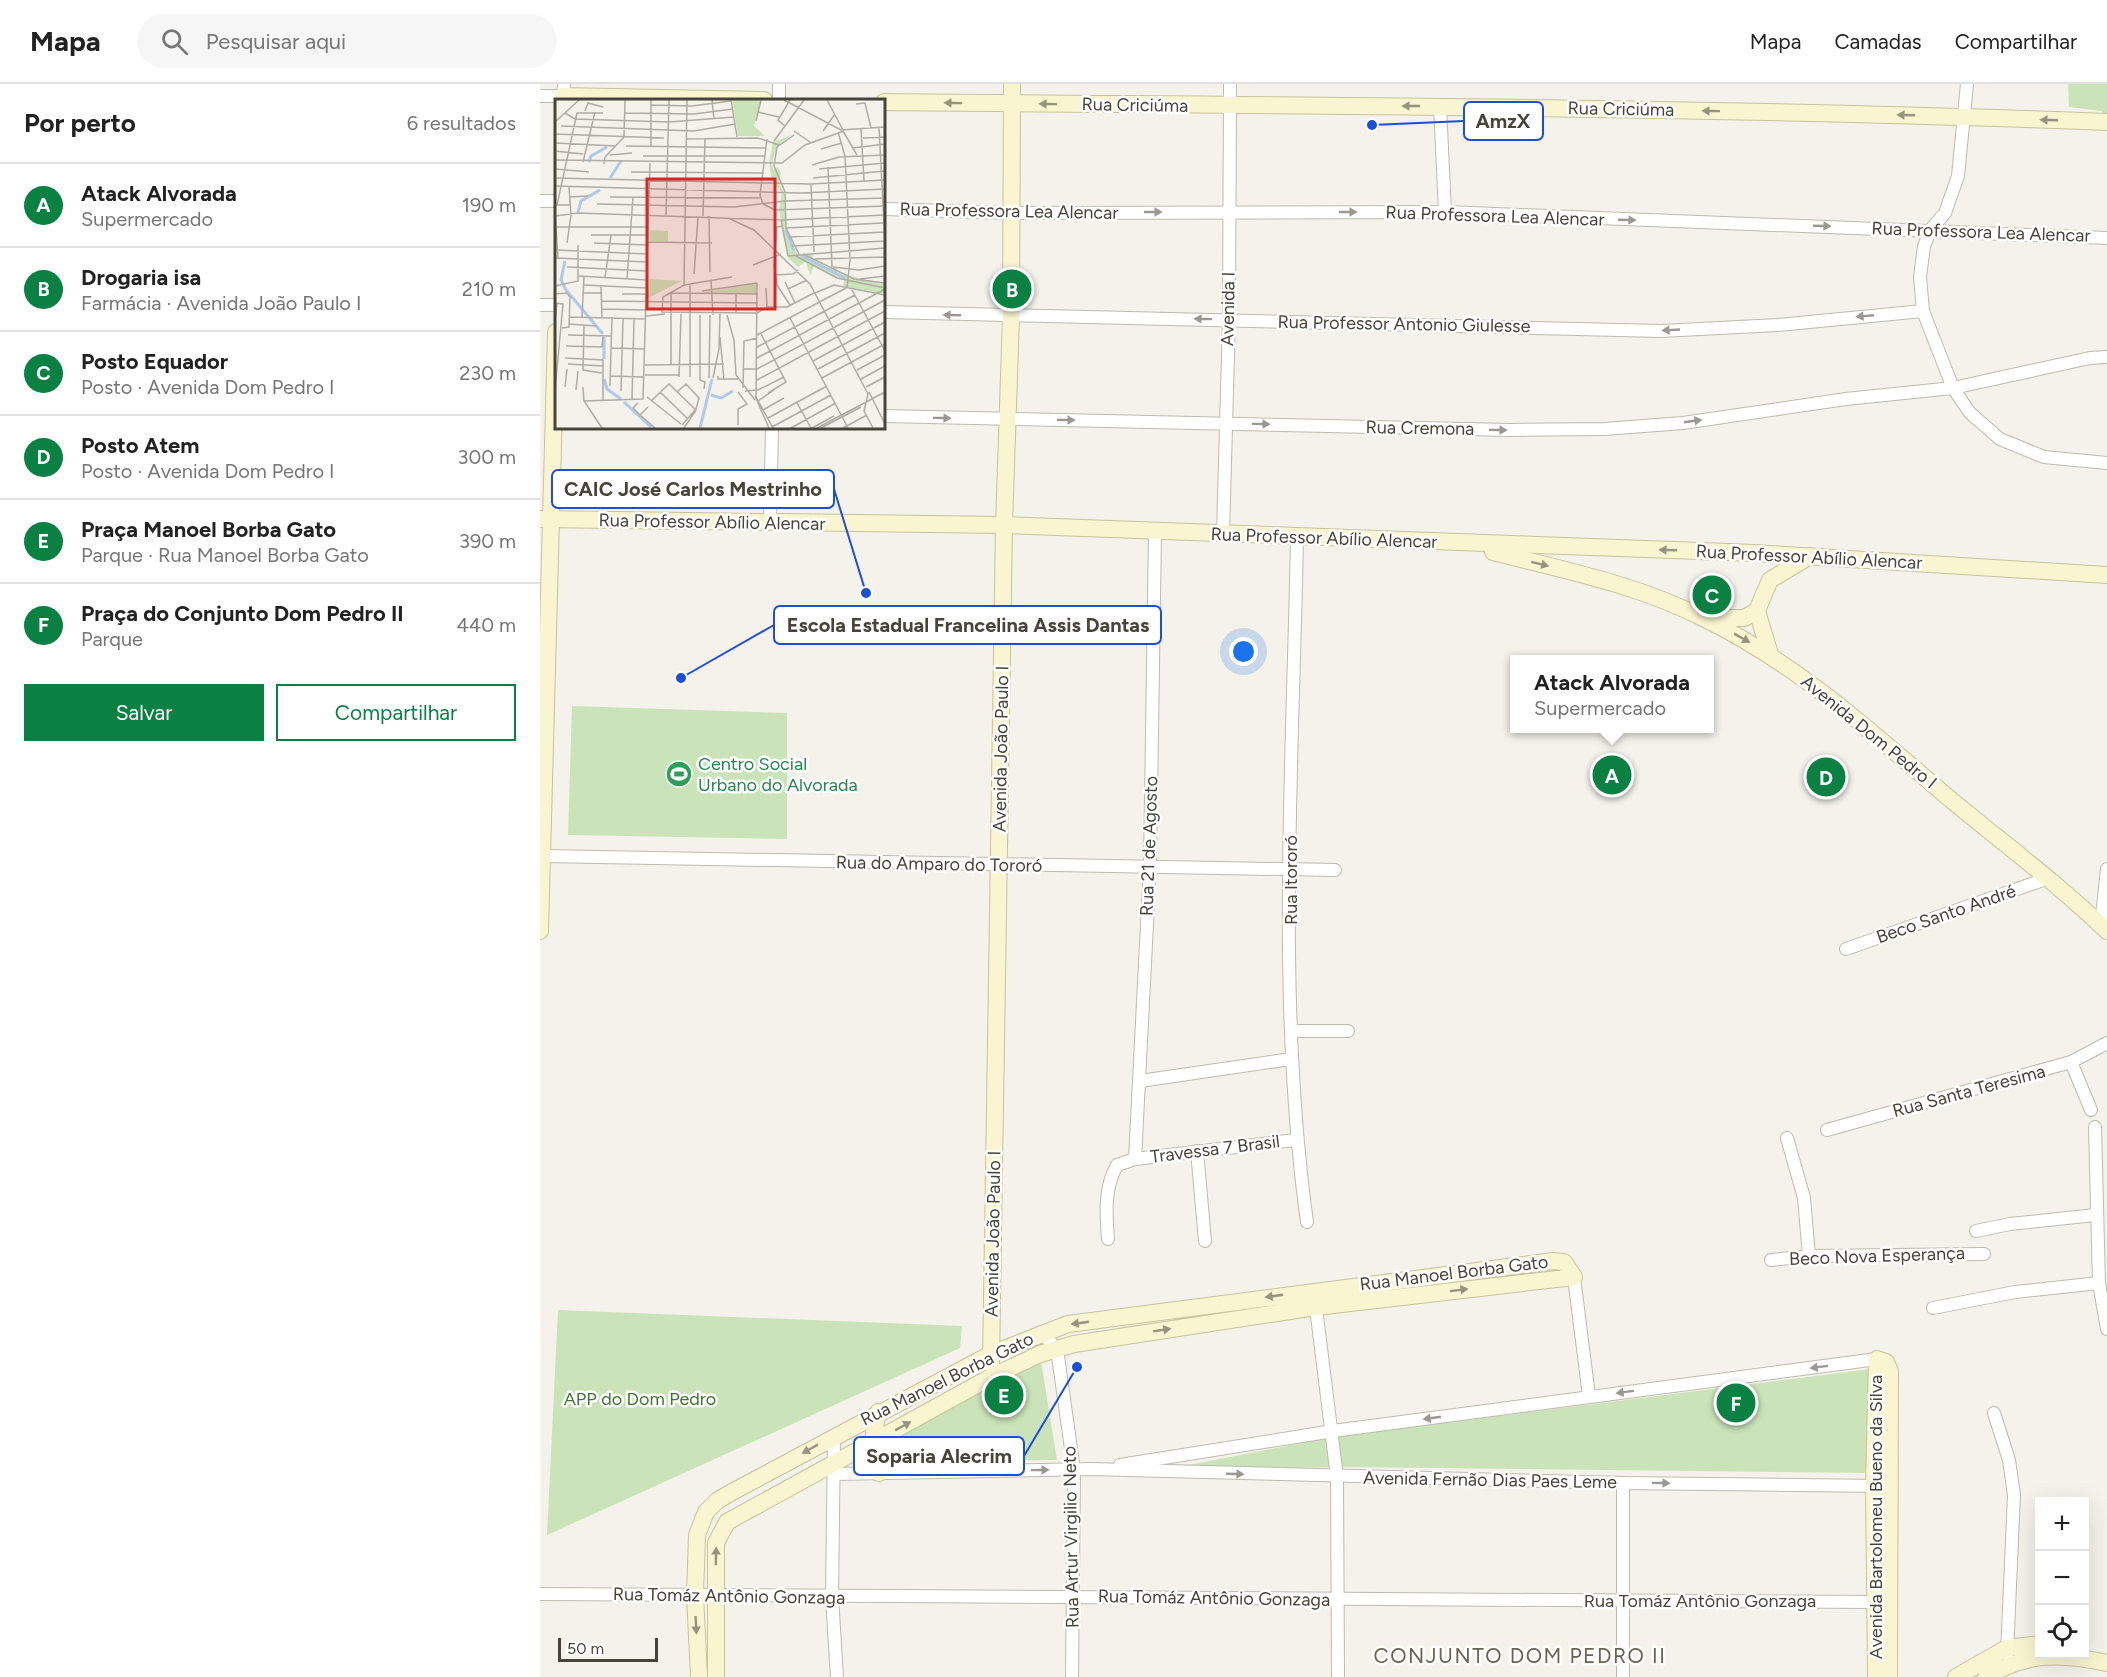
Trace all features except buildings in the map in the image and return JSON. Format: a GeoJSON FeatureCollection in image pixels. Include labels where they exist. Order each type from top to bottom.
{"type":"FeatureCollection","features":[{"type":"Feature","properties":{"kind":"street","name":"Avenida João Paulo I"},"geometry":{"type":"LineString","coordinates":[[991,1377],[1005,525],[1011,317],[1012,84]]}},
{"type":"Feature","properties":{"kind":"street","name":"Avenida I"},"geometry":{"type":"LineString","coordinates":[[1223,534],[1229,319],[1230,84]]}},
{"type":"Feature","properties":{"kind":"street"},"geometry":{"type":"LineString","coordinates":[[1967,84],[1958,176],[1954,193],[1945,213],[1931,229],[1924,246],[1920,277],[1923,311],[1953,388],[1970,413],[2001,439],[2044,457],[2107,464]]}},
{"type":"Feature","properties":{"kind":"street"},"geometry":{"type":"LineString","coordinates":[[540,96],[563,94],[730,99]]}},
{"type":"Feature","properties":{"kind":"street","name":"Rua Criciúma"},"geometry":{"type":"LineString","coordinates":[[885,102],[1230,107],[1440,106],[1965,116],[2107,122]]}},
{"type":"Feature","properties":{"kind":"street"},"geometry":{"type":"LineString","coordinates":[[1440,106],[1445,212]]}},
{"type":"Feature","properties":{"kind":"street","name":"Rua Professora Lea Alencar"},"geometry":{"type":"LineString","coordinates":[[885,209],[1011,213],[1445,212],[2107,237]]}},
{"type":"Feature","properties":{"kind":"street"},"geometry":{"type":"LineString","coordinates":[[540,304],[555,305]]}},
{"type":"Feature","properties":{"kind":"street","name":"Rua Professor Antonio Giulesse"},"geometry":{"type":"LineString","coordinates":[[885,312],[1011,317],[1229,319],[1661,330],[1778,325],[1923,311]]}},
{"type":"Feature","properties":{"kind":"street"},"geometry":{"type":"LineString","coordinates":[[540,931],[547,519],[550,410],[555,345]]}},
{"type":"Feature","properties":{"kind":"street","name":"Rua Cremona"},"geometry":{"type":"LineString","coordinates":[[885,416],[1510,430],[1604,429],[1683,423],[1846,399],[1953,388],[2090,358],[2107,357]]}},
{"type":"Feature","properties":{"kind":"street"},"geometry":{"type":"LineString","coordinates":[[770,523],[772,429]]}},
{"type":"Feature","properties":{"kind":"street","name":"Rua Professor Abílio Alencar"},"geometry":{"type":"LineString","coordinates":[[547,519],[1005,525],[1155,533],[1754,553],[2107,575]]}},
{"type":"Feature","properties":{"kind":"street","name":"Rua 21 de Agosto"},"geometry":{"type":"LineString","coordinates":[[1135,1159],[1150,865],[1155,533]]}},
{"type":"Feature","properties":{"kind":"street","name":"Rua Itororó"},"geometry":{"type":"LineString","coordinates":[[1297,537],[1291,869],[1291,1059],[1295,1140],[1306,1222]]}},
{"type":"Feature","properties":{"kind":"street","name":"Avenida Dom Pedro I"},"geometry":{"type":"LineString","coordinates":[[1463,543],[1593,577],[1660,600],[1704,618],[1770,654],[1839,704],[2104,928]]}},
{"type":"Feature","properties":{"kind":"street"},"geometry":{"type":"LineString","coordinates":[[1593,577],[1592,562],[1597,551],[1602,548]]}},
{"type":"Feature","properties":{"kind":"street"},"geometry":{"type":"LineString","coordinates":[[1754,553],[1770,580]]}},
{"type":"Feature","properties":{"kind":"street"},"geometry":{"type":"LineString","coordinates":[[1704,618],[1744,618],[1757,611],[1770,580],[1810,556]]}},
{"type":"Feature","properties":{"kind":"street"},"geometry":{"type":"LineString","coordinates":[[1757,611],[1770,654]]}},
{"type":"Feature","properties":{"kind":"street","name":"Rua do Amparo do Tororó"},"geometry":{"type":"LineString","coordinates":[[543,856],[999,866],[1150,865],[1335,870]]}},
{"type":"Feature","properties":{"kind":"street"},"geometry":{"type":"LineString","coordinates":[[2104,928],[2107,869]]}},
{"type":"Feature","properties":{"kind":"street","name":"Beco Santo André"},"geometry":{"type":"LineString","coordinates":[[1846,949],[2046,879]]}},
{"type":"Feature","properties":{"kind":"street"},"geometry":{"type":"LineString","coordinates":[[1291,1031],[1348,1031]]}},
{"type":"Feature","properties":{"kind":"street","name":"Rua Santa Teresima"},"geometry":{"type":"LineString","coordinates":[[1827,1130],[2071,1062],[2107,1043]]}},
{"type":"Feature","properties":{"kind":"street"},"geometry":{"type":"LineString","coordinates":[[1140,1081],[1291,1059]]}},
{"type":"Feature","properties":{"kind":"street"},"geometry":{"type":"LineString","coordinates":[[2071,1062],[2091,1110]]}},
{"type":"Feature","properties":{"kind":"street"},"geometry":{"type":"LineString","coordinates":[[2095,1127],[2095,1215],[2103,1258],[2099,1283],[2107,1329]]}},
{"type":"Feature","properties":{"kind":"street"},"geometry":{"type":"LineString","coordinates":[[1787,1138],[1804,1198],[1809,1256]]}},
{"type":"Feature","properties":{"kind":"street","name":"Travessa 7 Brasil"},"geometry":{"type":"LineString","coordinates":[[1135,1159],[1295,1140]]}},
{"type":"Feature","properties":{"kind":"street"},"geometry":{"type":"LineString","coordinates":[[1197,1151],[1205,1241]]}},
{"type":"Feature","properties":{"kind":"street"},"geometry":{"type":"LineString","coordinates":[[1108,1239],[1107,1200],[1110,1176],[1117,1165],[1135,1159]]}},
{"type":"Feature","properties":{"kind":"street","name":"Beco Nova Esperança"},"geometry":{"type":"LineString","coordinates":[[1976,1231],[2010,1224],[2095,1215]]}},
{"type":"Feature","properties":{"kind":"street","name":"Beco Nova Esperança"},"geometry":{"type":"LineString","coordinates":[[1771,1260],[1809,1256],[1984,1254]]}},
{"type":"Feature","properties":{"kind":"street"},"geometry":{"type":"LineString","coordinates":[[1574,1277],[1589,1396]]}},
{"type":"Feature","properties":{"kind":"street","name":"Rua Manoel Borba Gato"},"geometry":{"type":"LineString","coordinates":[[699,1677],[695,1595],[697,1535],[706,1512],[717,1501],[834,1436],[992,1354],[1041,1332],[1068,1324],[1314,1298],[1574,1277]]}},
{"type":"Feature","properties":{"kind":"street"},"geometry":{"type":"LineString","coordinates":[[1933,1308],[2006,1293],[2099,1283]]}},
{"type":"Feature","properties":{"kind":"street"},"geometry":{"type":"LineString","coordinates":[[1314,1298],[1333,1431],[1337,1477],[1338,1677]]}},
{"type":"Feature","properties":{"kind":"street","name":"Rua Manoel Borba Gato"},"geometry":{"type":"LineString","coordinates":[[716,1677],[716,1543],[727,1521],[835,1468],[873,1442],[991,1377],[1058,1348],[1314,1298]]}},
{"type":"Feature","properties":{"kind":"street"},"geometry":{"type":"LineString","coordinates":[[1041,1332],[1058,1348]]}},
{"type":"Feature","properties":{"kind":"street","name":"Rua Artur Virgilio Neto"},"geometry":{"type":"LineString","coordinates":[[1058,1348],[1074,1470],[1072,1677]]}},
{"type":"Feature","properties":{"kind":"street","name":"Avenida Fernão Dias Paes Leme"},"geometry":{"type":"LineString","coordinates":[[835,1468],[879,1473],[1090,1469],[1333,1431],[1877,1359]]}},
{"type":"Feature","properties":{"kind":"street","name":"Avenida Bartolomeu Bueno da Silva"},"geometry":{"type":"LineString","coordinates":[[1876,1677],[1882,1602],[1882,1486],[1890,1371],[1886,1362],[1877,1359]]}},
{"type":"Feature","properties":{"kind":"street"},"geometry":{"type":"LineString","coordinates":[[878,1412],[873,1442],[873,1461],[879,1473]]}},
{"type":"Feature","properties":{"kind":"street"},"geometry":{"type":"LineString","coordinates":[[1986,1677],[2007,1656],[2014,1494],[2009,1460],[1994,1413]]}},
{"type":"Feature","properties":{"kind":"street"},"geometry":{"type":"LineString","coordinates":[[834,1436],[832,1597],[837,1677]]}},
{"type":"Feature","properties":{"kind":"street","name":"Avenida Fernão Dias Paes Leme"},"geometry":{"type":"LineString","coordinates":[[1090,1469],[1337,1477],[1882,1486]]}},
{"type":"Feature","properties":{"kind":"street"},"geometry":{"type":"LineString","coordinates":[[1623,1483],[1623,1677]]}},
{"type":"Feature","properties":{"kind":"street","name":"Rua Tomáz Antônio Gonzaga"},"geometry":{"type":"LineString","coordinates":[[540,1593],[832,1597],[1882,1602]]}},
{"type":"Feature","properties":{"kind":"street","name":"Avenida Bartolomeu Bueno da Silva"},"geometry":{"type":"LineString","coordinates":[[1882,1602],[1889,1677]]}},
{"type":"Feature","properties":{"kind":"street"},"geometry":{"type":"LineString","coordinates":[[1956,1677],[2035,1646]]}},
{"type":"Feature","properties":{"kind":"street"},"geometry":{"type":"LineString","coordinates":[[2089,1648],[2107,1651]]}},
{"type":"Feature","properties":{"kind":"street"},"geometry":{"type":"LineString","coordinates":[[2007,1656],[2028,1658],[2055,1655],[2107,1663]]}},
{"type":"Feature","properties":{"kind":"green space"},"geometry":{"type":"Polygon","coordinates":[[[2068,84],[2107,84],[2107,124],[2102,111],[2069,107],[2068,84]]]}},
{"type":"Feature","properties":{"kind":"green space","name":"Centro Social Urbano do Alvorada"},"geometry":{"type":"Polygon","coordinates":[[[572,706],[787,713],[787,839],[568,835],[572,706]]]}},
{"type":"Feature","properties":{"kind":"green space","name":"APP do Dom Pedro"},"geometry":{"type":"Polygon","coordinates":[[[558,1310],[962,1326],[960,1348],[547,1535],[558,1310]]]}},
{"type":"Feature","properties":{"kind":"green space"},"geometry":{"type":"Polygon","coordinates":[[[1040,1355],[1057,1460],[886,1462],[884,1436],[1040,1355]]]}},
{"type":"Feature","properties":{"kind":"green space"},"geometry":{"type":"Polygon","coordinates":[[[1871,1369],[1870,1473],[1341,1467],[1163,1470],[1333,1437],[1871,1369]]]}},
{"type":"Feature","properties":{"kind":"place","name":"AmzX"},"geometry":{"type":"Point","coordinates":[1372,125]}},
{"type":"Feature","properties":{"kind":"place","name":"Drogaria isa"},"geometry":{"type":"Point","coordinates":[1012,289]}},
{"type":"Feature","properties":{"kind":"place","name":"CAIC José Carlos Mestrinho"},"geometry":{"type":"Point","coordinates":[866,593]}},
{"type":"Feature","properties":{"kind":"place","name":"Posto Equador"},"geometry":{"type":"Point","coordinates":[1712,595]}},
{"type":"Feature","properties":{"kind":"place","name":"Escola Estadual Francelina Assis Dantas"},"geometry":{"type":"Point","coordinates":[681,678]}},
{"type":"Feature","properties":{"kind":"place","name":"Centro Social Urbano do Alvorada"},"geometry":{"type":"Point","coordinates":[679,774]}},
{"type":"Feature","properties":{"kind":"place","name":"Atack Alvorada"},"geometry":{"type":"Point","coordinates":[1612,775]}},
{"type":"Feature","properties":{"kind":"place","name":"Posto Atem"},"geometry":{"type":"Point","coordinates":[1826,777]}},
{"type":"Feature","properties":{"kind":"place","name":"Soparia Alecrim"},"geometry":{"type":"Point","coordinates":[1077,1367]}},
{"type":"Feature","properties":{"kind":"place","name":"Praça Manoel Borba Gato"},"geometry":{"type":"Point","coordinates":[1004,1395]}},
{"type":"Feature","properties":{"kind":"place","name":"Praça do Conjunto Dom Pedro II"},"geometry":{"type":"Point","coordinates":[1736,1403]}},
{"type":"Feature","properties":{"kind":"district","name":"CONJUNTO DOM PEDRO II"},"geometry":{"type":"Point","coordinates":[1520,1655]}}]}
